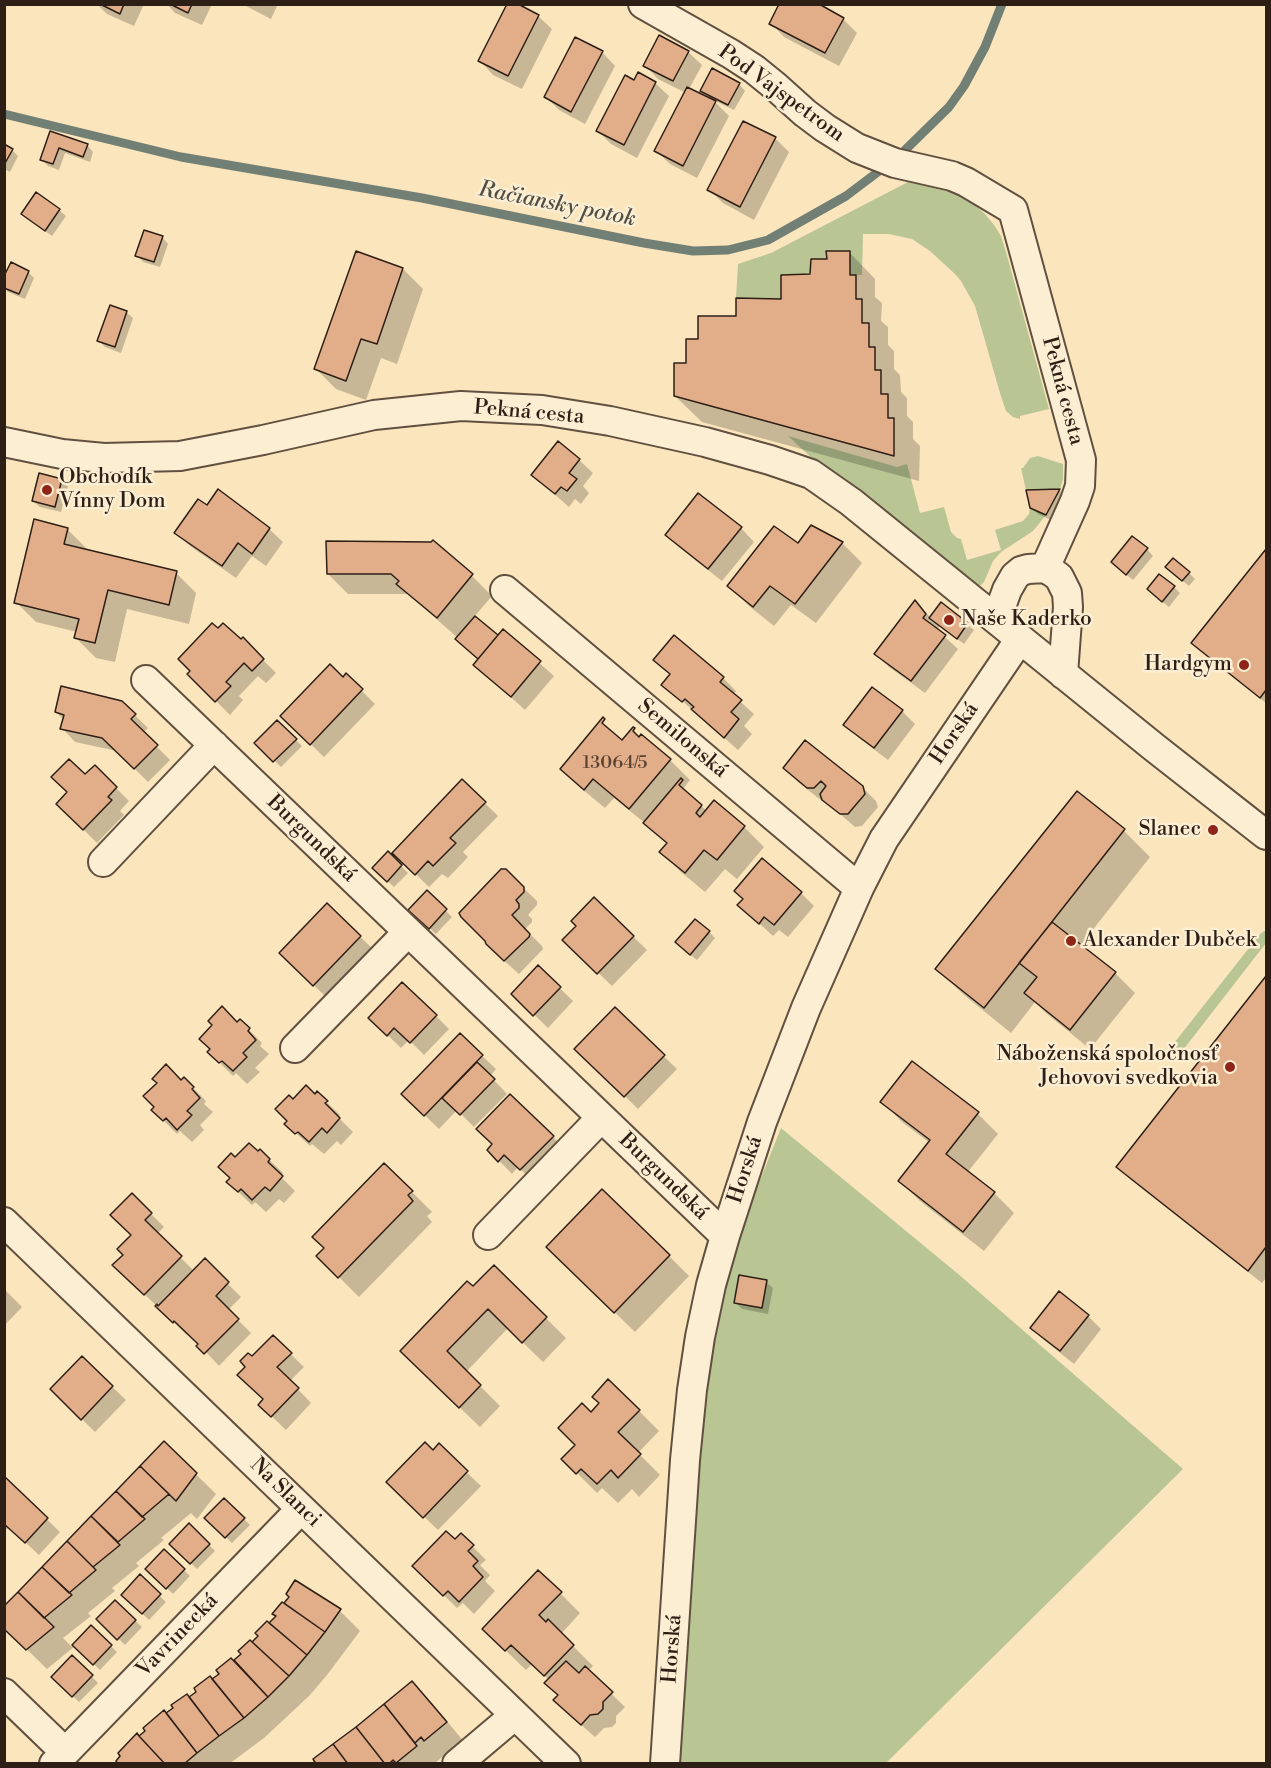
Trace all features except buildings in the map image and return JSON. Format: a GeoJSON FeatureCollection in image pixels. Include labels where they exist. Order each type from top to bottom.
{"type":"FeatureCollection","features":[{"type":"Feature","properties":{"kind":"street","name":"Pod Vajspetrom"},"geometry":{"type":"LineString","coordinates":[[643,4],[754,69],[805,113],[863,151],[895,163],[952,176],[1013,210]]}},
{"type":"Feature","properties":{"kind":"street","name":"Pekná cesta"},"geometry":{"type":"LineString","coordinates":[[1013,210],[1081,460],[1080,486],[1045,568]]}},
{"type":"Feature","properties":{"kind":"street","name":"Pekná cesta"},"geometry":{"type":"LineString","coordinates":[[4,442],[62,454],[104,458],[180,456],[374,415],[461,406],[542,410],[610,421],[705,442],[770,460],[811,474],[851,502],[1266,835]]}},
{"type":"Feature","properties":{"kind":"street"},"geometry":{"type":"LineString","coordinates":[[1011,631],[1002,604],[1015,576],[1028,568],[1045,568],[1059,577],[1067,593],[1068,607],[1063,674]]}},
{"type":"Feature","properties":{"kind":"street","name":"Semilonská"},"geometry":{"type":"LineString","coordinates":[[505,590],[859,888]]}},
{"type":"Feature","properties":{"kind":"street","name":"Horská"},"geometry":{"type":"LineString","coordinates":[[665,1764],[685,1460],[692,1390],[700,1336],[724,1236],[762,1122],[806,1008],[859,888],[884,839],[1011,631]]}},
{"type":"Feature","properties":{"kind":"street","name":"Burgundská"},"geometry":{"type":"LineString","coordinates":[[146,680],[724,1236]]}},
{"type":"Feature","properties":{"kind":"street"},"geometry":{"type":"LineString","coordinates":[[103,862],[214,745]]}},
{"type":"Feature","properties":{"kind":"street"},"geometry":{"type":"LineString","coordinates":[[295,1048],[408,932]]}},
{"type":"Feature","properties":{"kind":"street","name":"Burgundská"},"geometry":{"type":"LineString","coordinates":[[488,1234],[601,1118]]}},
{"type":"Feature","properties":{"kind":"street","name":"Na Slanci"},"geometry":{"type":"LineString","coordinates":[[4,1222],[566,1764]]}},
{"type":"Feature","properties":{"kind":"street","name":"Vavrinecká"},"geometry":{"type":"LineString","coordinates":[[60,1758],[301,1509]]}},
{"type":"Feature","properties":{"kind":"street"},"geometry":{"type":"LineString","coordinates":[[4,1693],[60,1758]]}},
{"type":"Feature","properties":{"kind":"street"},"geometry":{"type":"LineString","coordinates":[[457,1764],[516,1715]]}},
{"type":"Feature","properties":{"kind":"green space"},"geometry":{"type":"Polygon","coordinates":[[[908,182],[955,193],[973,203],[985,214],[1001,236],[1049,409],[1020,416],[1020,419],[1006,411],[975,306],[955,274],[930,251],[912,239],[889,234],[863,234],[862,275],[850,275],[850,251],[827,251],[827,259],[811,259],[810,274],[781,299],[736,298],[738,264],[771,253],[908,182]]]}},
{"type":"Feature","properties":{"kind":"green space"},"geometry":{"type":"Polygon","coordinates":[[[788,436],[897,467],[907,464],[920,513],[944,507],[951,532],[961,539],[967,560],[1001,550],[995,530],[1023,521],[1029,514],[1030,508],[1046,515],[1033,531],[1001,552],[993,561],[984,582],[977,585],[843,477],[815,461],[788,436]]]}},
{"type":"Feature","properties":{"kind":"green space"},"geometry":{"type":"Polygon","coordinates":[[[1038,456],[1063,464],[1060,489],[1026,490],[1021,468],[1030,458],[1038,456]]]}},
{"type":"Feature","properties":{"kind":"green space"},"geometry":{"type":"Polygon","coordinates":[[[1266,931],[1266,943],[1176,1059],[1167,1052],[1266,931]]]}},
{"type":"Feature","properties":{"kind":"green space"},"geometry":{"type":"Polygon","coordinates":[[[781,1128],[957,1273],[1183,1469],[886,1763],[679,1764],[699,1460],[714,1341],[724,1287],[754,1195],[781,1128]]]}},
{"type":"Feature","properties":{"kind":"waterway","name":"Račiansky potok"},"geometry":{"type":"LineString","coordinates":[[4,114],[181,157],[422,198],[644,243],[693,251],[728,250],[768,240],[846,196],[899,156],[949,107],[964,86],[985,47],[1002,4]]}},
{"type":"Feature","properties":{"kind":"place","name":"Obchodík Vínny Dom"},"geometry":{"type":"Point","coordinates":[47,490]}},
{"type":"Feature","properties":{"kind":"place","name":"Naše Kaderko"},"geometry":{"type":"Point","coordinates":[949,620]}},
{"type":"Feature","properties":{"kind":"place","name":"Hardgym"},"geometry":{"type":"Point","coordinates":[1244,665]}},
{"type":"Feature","properties":{"kind":"place","name":"Slanec"},"geometry":{"type":"Point","coordinates":[1213,830]}},
{"type":"Feature","properties":{"kind":"place","name":"Alexander Dubček"},"geometry":{"type":"Point","coordinates":[1071,941]}},
{"type":"Feature","properties":{"kind":"place","name":"Náboženská spoločnosť Jehovovi svedkovia"},"geometry":{"type":"Point","coordinates":[1230,1067]}}]}
